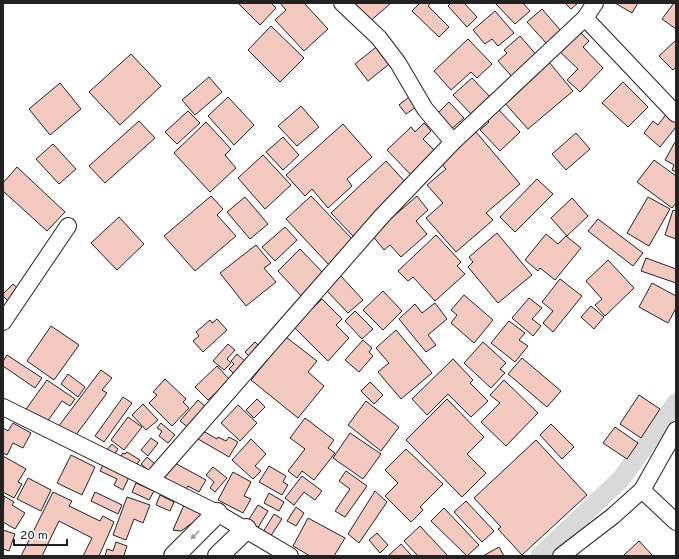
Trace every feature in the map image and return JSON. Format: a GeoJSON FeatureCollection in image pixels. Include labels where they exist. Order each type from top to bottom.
{"type":"FeatureCollection","features":[{"type":"Feature","properties":{"kind":"street"},"geometry":{"type":"LineString","coordinates":[[342,3],[379,38],[398,63],[425,109],[453,142]]}},
{"type":"Feature","properties":{"kind":"street"},"geometry":{"type":"LineString","coordinates":[[151,480],[382,216],[453,142],[585,18],[595,3]]}},
{"type":"Feature","properties":{"kind":"street"},"geometry":{"type":"LineString","coordinates":[[585,18],[676,114]]}},
{"type":"Feature","properties":{"kind":"street"},"geometry":{"type":"LineString","coordinates":[[3,322],[68,226]]}},
{"type":"Feature","properties":{"kind":"street"},"geometry":{"type":"LineString","coordinates":[[3,407],[217,513],[290,556]]}},
{"type":"Feature","properties":{"kind":"street"},"geometry":{"type":"LineString","coordinates":[[561,556],[613,516],[642,490],[676,430]]}},
{"type":"Feature","properties":{"kind":"street"},"geometry":{"type":"LineString","coordinates":[[642,490],[676,522]]}},
{"type":"Feature","properties":{"kind":"street"},"geometry":{"type":"LineString","coordinates":[[174,556],[217,513]]}},
{"type":"Feature","properties":{"kind":"street"},"geometry":{"type":"LineString","coordinates":[[218,556],[246,529]]}},
{"type":"Feature","properties":{"kind":"building"},"geometry":{"type":"Polygon","coordinates":[[[238,3],[271,3],[276,8],[260,25],[238,3]]]}},
{"type":"Feature","properties":{"kind":"building"},"geometry":{"type":"Polygon","coordinates":[[[280,3],[304,3],[328,29],[304,51],[275,20],[286,10],[280,3]]]}},
{"type":"Feature","properties":{"kind":"building"},"geometry":{"type":"Polygon","coordinates":[[[391,3],[368,23],[353,4],[391,3]]]}},
{"type":"Feature","properties":{"kind":"building"},"geometry":{"type":"Polygon","coordinates":[[[420,3],[431,3],[428,6],[449,27],[439,37],[412,11],[420,3]]]}},
{"type":"Feature","properties":{"kind":"building"},"geometry":{"type":"Polygon","coordinates":[[[451,3],[464,3],[477,17],[467,27],[448,6],[451,3]]]}},
{"type":"Feature","properties":{"kind":"building"},"geometry":{"type":"Polygon","coordinates":[[[495,3],[523,3],[530,11],[515,24],[495,3]]]}},
{"type":"Feature","properties":{"kind":"building"},"geometry":{"type":"Polygon","coordinates":[[[565,3],[578,3],[571,9],[565,3]]]}},
{"type":"Feature","properties":{"kind":"building"},"geometry":{"type":"Polygon","coordinates":[[[615,3],[638,3],[632,13],[615,3]]]}},
{"type":"Feature","properties":{"kind":"building"},"geometry":{"type":"Polygon","coordinates":[[[674,3],[676,3],[676,29],[662,19],[674,3]]]}},
{"type":"Feature","properties":{"kind":"building"},"geometry":{"type":"Polygon","coordinates":[[[542,9],[561,31],[547,44],[527,22],[542,9]]]}},
{"type":"Feature","properties":{"kind":"building"},"geometry":{"type":"Polygon","coordinates":[[[495,11],[514,33],[498,46],[492,39],[485,44],[473,30],[495,11]]]}},
{"type":"Feature","properties":{"kind":"building"},"geometry":{"type":"Polygon","coordinates":[[[271,26],[304,58],[280,82],[248,50],[271,26]]]}},
{"type":"Feature","properties":{"kind":"building"},"geometry":{"type":"Polygon","coordinates":[[[577,29],[589,41],[583,47],[603,68],[580,92],[567,80],[578,69],[557,49],[577,29]]]}},
{"type":"Feature","properties":{"kind":"building"},"geometry":{"type":"Polygon","coordinates":[[[520,36],[539,58],[514,79],[498,61],[507,53],[504,50],[520,36]]]}},
{"type":"Feature","properties":{"kind":"building"},"geometry":{"type":"Polygon","coordinates":[[[468,39],[492,64],[477,78],[471,72],[451,90],[434,71],[468,39]]]}},
{"type":"Feature","properties":{"kind":"building"},"geometry":{"type":"Polygon","coordinates":[[[676,40],[676,67],[673,70],[659,56],[676,40]]]}},
{"type":"Feature","properties":{"kind":"building"},"geometry":{"type":"Polygon","coordinates":[[[380,44],[393,61],[368,81],[355,64],[380,44]]]}},
{"type":"Feature","properties":{"kind":"building"},"geometry":{"type":"Polygon","coordinates":[[[131,54],[161,86],[120,125],[89,92],[131,54]]]}},
{"type":"Feature","properties":{"kind":"building"},"geometry":{"type":"Polygon","coordinates":[[[549,62],[573,91],[528,129],[503,101],[549,62]]]}},
{"type":"Feature","properties":{"kind":"building"},"geometry":{"type":"Polygon","coordinates":[[[209,77],[222,92],[195,115],[182,100],[209,77]]]}},
{"type":"Feature","properties":{"kind":"building"},"geometry":{"type":"Polygon","coordinates":[[[472,78],[491,98],[472,115],[453,95],[472,78]]]}},
{"type":"Feature","properties":{"kind":"building"},"geometry":{"type":"Polygon","coordinates":[[[623,82],[648,107],[628,127],[602,103],[623,82]]]}},
{"type":"Feature","properties":{"kind":"building"},"geometry":{"type":"Polygon","coordinates":[[[60,83],[81,109],[50,135],[29,109],[60,83]]]}},
{"type":"Feature","properties":{"kind":"building"},"geometry":{"type":"Polygon","coordinates":[[[228,97],[254,125],[234,145],[208,116],[228,97]]]}},
{"type":"Feature","properties":{"kind":"building"},"geometry":{"type":"Polygon","coordinates":[[[409,97],[416,107],[406,114],[399,105],[409,97]]]}},
{"type":"Feature","properties":{"kind":"building"},"geometry":{"type":"Polygon","coordinates":[[[449,102],[464,118],[450,130],[436,115],[449,102]]]}},
{"type":"Feature","properties":{"kind":"building"},"geometry":{"type":"Polygon","coordinates":[[[301,106],[319,127],[297,146],[278,126],[301,106]]]}},
{"type":"Feature","properties":{"kind":"building"},"geometry":{"type":"Polygon","coordinates":[[[496,107],[520,132],[500,151],[480,130],[489,122],[484,117],[496,107]]]}},
{"type":"Feature","properties":{"kind":"building"},"geometry":{"type":"Polygon","coordinates":[[[188,111],[200,123],[177,144],[165,132],[188,111]]]}},
{"type":"Feature","properties":{"kind":"building"},"geometry":{"type":"Polygon","coordinates":[[[667,113],[676,120],[676,127],[660,147],[644,133],[653,121],[658,125],[667,113]]]}},
{"type":"Feature","properties":{"kind":"building"},"geometry":{"type":"Polygon","coordinates":[[[139,121],[155,138],[105,183],[89,166],[139,121]]]}},
{"type":"Feature","properties":{"kind":"building"},"geometry":{"type":"Polygon","coordinates":[[[206,122],[231,149],[225,155],[236,168],[210,192],[174,153],[206,122]]]}},
{"type":"Feature","properties":{"kind":"building"},"geometry":{"type":"Polygon","coordinates":[[[424,123],[431,131],[423,139],[436,152],[412,176],[387,150],[411,127],[415,132],[424,123]]]}},
{"type":"Feature","properties":{"kind":"building"},"geometry":{"type":"Polygon","coordinates":[[[343,124],[372,157],[347,179],[352,186],[328,208],[312,189],[305,196],[286,175],[343,124]]]}},
{"type":"Feature","properties":{"kind":"building"},"geometry":{"type":"Polygon","coordinates":[[[476,132],[520,184],[486,213],[493,220],[456,252],[426,218],[443,203],[427,185],[446,169],[440,162],[476,132]]]}},
{"type":"Feature","properties":{"kind":"building"},"geometry":{"type":"Polygon","coordinates":[[[576,133],[590,149],[566,170],[552,154],[576,133]]]}},
{"type":"Feature","properties":{"kind":"building"},"geometry":{"type":"Polygon","coordinates":[[[283,137],[299,155],[283,170],[266,152],[283,137]]]}},
{"type":"Feature","properties":{"kind":"building"},"geometry":{"type":"Polygon","coordinates":[[[675,142],[676,172],[672,170],[674,165],[665,160],[675,142]]]}},
{"type":"Feature","properties":{"kind":"building"},"geometry":{"type":"Polygon","coordinates":[[[53,144],[76,169],[59,184],[36,159],[53,144]]]}},
{"type":"Feature","properties":{"kind":"building"},"geometry":{"type":"Polygon","coordinates":[[[263,155],[291,185],[265,209],[238,178],[263,155]]]}},
{"type":"Feature","properties":{"kind":"building"},"geometry":{"type":"Polygon","coordinates":[[[654,160],[676,176],[676,203],[672,208],[637,182],[654,160]]]}},
{"type":"Feature","properties":{"kind":"building"},"geometry":{"type":"Polygon","coordinates":[[[386,161],[407,184],[353,236],[331,213],[386,161]]]}},
{"type":"Feature","properties":{"kind":"building"},"geometry":{"type":"Polygon","coordinates":[[[17,167],[65,212],[47,231],[3,191],[3,183],[17,167]]]}},
{"type":"Feature","properties":{"kind":"building"},"geometry":{"type":"Polygon","coordinates":[[[537,179],[553,194],[515,232],[500,217],[537,179]]]}},
{"type":"Feature","properties":{"kind":"building"},"geometry":{"type":"Polygon","coordinates":[[[211,196],[223,209],[217,215],[236,236],[195,271],[164,236],[211,196]]]}},
{"type":"Feature","properties":{"kind":"building"},"geometry":{"type":"Polygon","coordinates":[[[311,196],[355,242],[330,266],[286,219],[311,196]]]}},
{"type":"Feature","properties":{"kind":"building"},"geometry":{"type":"Polygon","coordinates":[[[417,196],[428,210],[416,221],[427,234],[401,257],[390,245],[384,250],[372,235],[417,196]]]}},
{"type":"Feature","properties":{"kind":"building"},"geometry":{"type":"Polygon","coordinates":[[[245,197],[268,224],[250,239],[227,212],[245,197]]]}},
{"type":"Feature","properties":{"kind":"building"},"geometry":{"type":"Polygon","coordinates":[[[648,197],[670,209],[649,246],[627,233],[648,197]]]}},
{"type":"Feature","properties":{"kind":"building"},"geometry":{"type":"Polygon","coordinates":[[[572,198],[588,216],[567,236],[551,218],[572,198]]]}},
{"type":"Feature","properties":{"kind":"building"},"geometry":{"type":"Polygon","coordinates":[[[673,210],[676,211],[676,239],[665,235],[673,210]]]}},
{"type":"Feature","properties":{"kind":"building"},"geometry":{"type":"Polygon","coordinates":[[[119,217],[144,244],[117,270],[91,243],[119,217]]]}},
{"type":"Feature","properties":{"kind":"building"},"geometry":{"type":"Polygon","coordinates":[[[598,219],[643,253],[633,266],[588,231],[598,219]]]}},
{"type":"Feature","properties":{"kind":"building"},"geometry":{"type":"Polygon","coordinates":[[[285,227],[297,240],[275,261],[262,247],[285,227]]]}},
{"type":"Feature","properties":{"kind":"building"},"geometry":{"type":"Polygon","coordinates":[[[497,233],[532,275],[498,303],[468,267],[473,262],[469,257],[497,233]]]}},
{"type":"Feature","properties":{"kind":"building"},"geometry":{"type":"Polygon","coordinates":[[[546,234],[558,244],[566,236],[581,248],[555,280],[540,268],[538,271],[525,260],[546,234]]]}},
{"type":"Feature","properties":{"kind":"building"},"geometry":{"type":"Polygon","coordinates":[[[436,235],[461,262],[457,266],[465,274],[435,301],[413,277],[408,281],[398,271],[436,235]]]}},
{"type":"Feature","properties":{"kind":"building"},"geometry":{"type":"Polygon","coordinates":[[[256,245],[271,263],[264,268],[276,282],[246,306],[220,273],[256,245]]]}},
{"type":"Feature","properties":{"kind":"building"},"geometry":{"type":"Polygon","coordinates":[[[300,249],[326,276],[303,298],[278,271],[300,249]]]}},
{"type":"Feature","properties":{"kind":"building"},"geometry":{"type":"Polygon","coordinates":[[[646,258],[676,269],[676,283],[641,271],[646,258]]]}},
{"type":"Feature","properties":{"kind":"building"},"geometry":{"type":"Polygon","coordinates":[[[608,260],[634,288],[605,316],[595,305],[602,299],[586,281],[608,260]]]}},
{"type":"Feature","properties":{"kind":"building"},"geometry":{"type":"Polygon","coordinates":[[[340,275],[363,300],[348,313],[325,289],[340,275]]]}},
{"type":"Feature","properties":{"kind":"building"},"geometry":{"type":"Polygon","coordinates":[[[560,279],[582,296],[553,332],[543,323],[553,311],[542,302],[560,279]]]}},
{"type":"Feature","properties":{"kind":"building"},"geometry":{"type":"Polygon","coordinates":[[[652,283],[676,296],[676,308],[668,323],[639,307],[652,283]]]}},
{"type":"Feature","properties":{"kind":"building"},"geometry":{"type":"Polygon","coordinates":[[[13,284],[22,292],[11,304],[3,296],[3,294],[13,284]]]}},
{"type":"Feature","properties":{"kind":"building"},"geometry":{"type":"Polygon","coordinates":[[[383,291],[402,311],[383,330],[363,310],[383,291]]]}},
{"type":"Feature","properties":{"kind":"building"},"geometry":{"type":"Polygon","coordinates":[[[464,295],[493,320],[474,343],[451,323],[457,315],[451,310],[464,295]]]}},
{"type":"Feature","properties":{"kind":"building"},"geometry":{"type":"Polygon","coordinates":[[[529,298],[542,308],[532,319],[541,326],[533,336],[512,318],[529,298]]]}},
{"type":"Feature","properties":{"kind":"building"},"geometry":{"type":"Polygon","coordinates":[[[322,299],[342,319],[336,325],[349,338],[328,361],[294,327],[322,299]]]}},
{"type":"Feature","properties":{"kind":"building"},"geometry":{"type":"Polygon","coordinates":[[[435,303],[447,319],[428,335],[436,345],[426,352],[399,319],[415,304],[422,313],[435,303]]]}},
{"type":"Feature","properties":{"kind":"building"},"geometry":{"type":"Polygon","coordinates":[[[591,306],[604,317],[594,329],[581,317],[591,306]]]}},
{"type":"Feature","properties":{"kind":"building"},"geometry":{"type":"Polygon","coordinates":[[[355,311],[373,329],[362,339],[345,321],[355,311]]]}},
{"type":"Feature","properties":{"kind":"building"},"geometry":{"type":"Polygon","coordinates":[[[217,319],[227,330],[203,352],[193,341],[199,336],[196,332],[210,320],[212,323],[217,319]]]}},
{"type":"Feature","properties":{"kind":"building"},"geometry":{"type":"Polygon","coordinates":[[[509,321],[525,333],[519,340],[528,346],[515,362],[491,343],[509,321]]]}},
{"type":"Feature","properties":{"kind":"building"},"geometry":{"type":"Polygon","coordinates":[[[51,326],[79,345],[54,380],[27,361],[51,326]]]}},
{"type":"Feature","properties":{"kind":"building"},"geometry":{"type":"Polygon","coordinates":[[[396,330],[432,373],[401,399],[378,372],[389,363],[376,348],[396,330]]]}},
{"type":"Feature","properties":{"kind":"building"},"geometry":{"type":"Polygon","coordinates":[[[286,337],[317,361],[308,372],[324,386],[298,418],[251,380],[286,337]]]}},
{"type":"Feature","properties":{"kind":"building"},"geometry":{"type":"Polygon","coordinates":[[[363,340],[372,348],[369,352],[373,356],[359,372],[345,360],[363,340]]]}},
{"type":"Feature","properties":{"kind":"building"},"geometry":{"type":"Polygon","coordinates":[[[255,342],[261,348],[251,358],[245,352],[255,342]]]}},
{"type":"Feature","properties":{"kind":"building"},"geometry":{"type":"Polygon","coordinates":[[[483,342],[506,363],[500,369],[505,373],[491,388],[464,363],[483,342]]]}},
{"type":"Feature","properties":{"kind":"building"},"geometry":{"type":"Polygon","coordinates":[[[228,344],[235,350],[227,359],[231,363],[224,370],[213,361],[228,344]]]}},
{"type":"Feature","properties":{"kind":"building"},"geometry":{"type":"Polygon","coordinates":[[[237,354],[247,363],[236,376],[229,369],[234,364],[231,361],[237,354]]]}},
{"type":"Feature","properties":{"kind":"building"},"geometry":{"type":"Polygon","coordinates":[[[7,355],[42,378],[35,388],[3,366],[3,361],[7,355]]]}},
{"type":"Feature","properties":{"kind":"building"},"geometry":{"type":"Polygon","coordinates":[[[522,358],[561,391],[547,407],[508,374],[522,358]]]}},
{"type":"Feature","properties":{"kind":"building"},"geometry":{"type":"Polygon","coordinates":[[[453,359],[473,380],[470,383],[488,401],[471,417],[448,394],[427,415],[412,399],[453,359]]]}},
{"type":"Feature","properties":{"kind":"building"},"geometry":{"type":"Polygon","coordinates":[[[217,366],[230,380],[208,400],[195,387],[217,366]]]}},
{"type":"Feature","properties":{"kind":"building"},"geometry":{"type":"Polygon","coordinates":[[[101,370],[112,378],[102,390],[107,393],[73,439],[58,427],[101,370]]]}},
{"type":"Feature","properties":{"kind":"building"},"geometry":{"type":"Polygon","coordinates":[[[68,374],[85,387],[78,397],[61,384],[68,374]]]}},
{"type":"Feature","properties":{"kind":"building"},"geometry":{"type":"Polygon","coordinates":[[[165,379],[186,399],[183,402],[189,408],[172,426],[149,403],[157,395],[153,392],[165,379]]]}},
{"type":"Feature","properties":{"kind":"building"},"geometry":{"type":"Polygon","coordinates":[[[47,380],[75,399],[70,406],[62,401],[44,426],[24,412],[47,380]]]}},
{"type":"Feature","properties":{"kind":"building"},"geometry":{"type":"Polygon","coordinates":[[[504,380],[538,413],[506,446],[481,422],[500,403],[490,395],[504,380]]]}},
{"type":"Feature","properties":{"kind":"building"},"geometry":{"type":"Polygon","coordinates":[[[370,382],[383,395],[374,404],[361,391],[370,382]]]}},
{"type":"Feature","properties":{"kind":"building"},"geometry":{"type":"Polygon","coordinates":[[[639,395],[660,409],[641,438],[620,424],[639,395]]]}},
{"type":"Feature","properties":{"kind":"building"},"geometry":{"type":"Polygon","coordinates":[[[123,397],[132,403],[104,442],[95,436],[123,397]]]}},
{"type":"Feature","properties":{"kind":"building"},"geometry":{"type":"Polygon","coordinates":[[[257,399],[265,407],[254,418],[246,410],[257,399]]]}},
{"type":"Feature","properties":{"kind":"building"},"geometry":{"type":"Polygon","coordinates":[[[447,399],[484,437],[467,454],[486,473],[462,497],[406,440],[447,399]]]}},
{"type":"Feature","properties":{"kind":"building"},"geometry":{"type":"Polygon","coordinates":[[[198,400],[207,408],[189,428],[180,421],[198,400]]]}},
{"type":"Feature","properties":{"kind":"building"},"geometry":{"type":"Polygon","coordinates":[[[366,401],[399,427],[381,451],[348,425],[366,401]]]}},
{"type":"Feature","properties":{"kind":"building"},"geometry":{"type":"Polygon","coordinates":[[[143,404],[158,420],[146,430],[132,415],[143,404]]]}},
{"type":"Feature","properties":{"kind":"building"},"geometry":{"type":"Polygon","coordinates":[[[238,405],[257,423],[240,441],[221,423],[238,405]]]}},
{"type":"Feature","properties":{"kind":"building"},"geometry":{"type":"Polygon","coordinates":[[[128,417],[142,427],[124,450],[111,440],[128,417]]]}},
{"type":"Feature","properties":{"kind":"building"},"geometry":{"type":"Polygon","coordinates":[[[305,418],[334,440],[328,448],[335,453],[314,480],[302,471],[297,478],[288,471],[305,449],[290,438],[305,418]]]}},
{"type":"Feature","properties":{"kind":"building"},"geometry":{"type":"Polygon","coordinates":[[[13,423],[31,433],[23,448],[13,443],[7,455],[3,453],[3,428],[8,431],[13,423]]]}},
{"type":"Feature","properties":{"kind":"building"},"geometry":{"type":"Polygon","coordinates":[[[161,423],[175,435],[168,443],[159,436],[162,431],[157,428],[161,423]]]}},
{"type":"Feature","properties":{"kind":"building"},"geometry":{"type":"Polygon","coordinates":[[[551,424],[574,447],[562,459],[540,435],[551,424]]]}},
{"type":"Feature","properties":{"kind":"building"},"geometry":{"type":"Polygon","coordinates":[[[615,427],[638,443],[627,459],[603,443],[615,427]]]}},
{"type":"Feature","properties":{"kind":"building"},"geometry":{"type":"Polygon","coordinates":[[[203,431],[217,439],[218,437],[226,441],[229,437],[238,442],[229,457],[198,439],[203,431]]]}},
{"type":"Feature","properties":{"kind":"building"},"geometry":{"type":"Polygon","coordinates":[[[350,433],[381,454],[363,479],[333,458],[350,433]]]}},
{"type":"Feature","properties":{"kind":"building"},"geometry":{"type":"Polygon","coordinates":[[[151,438],[158,443],[148,456],[141,450],[151,438]]]}},
{"type":"Feature","properties":{"kind":"building"},"geometry":{"type":"Polygon","coordinates":[[[251,439],[266,454],[255,466],[261,471],[253,479],[232,460],[251,439]]]}},
{"type":"Feature","properties":{"kind":"building"},"geometry":{"type":"Polygon","coordinates":[[[536,440],[587,495],[522,555],[498,529],[501,527],[474,498],[536,440]]]}},
{"type":"Feature","properties":{"kind":"building"},"geometry":{"type":"Polygon","coordinates":[[[112,444],[118,449],[112,458],[105,452],[112,444]]]}},
{"type":"Feature","properties":{"kind":"building"},"geometry":{"type":"Polygon","coordinates":[[[406,449],[443,484],[420,507],[423,510],[411,522],[385,496],[398,483],[385,470],[406,449]]]}},
{"type":"Feature","properties":{"kind":"building"},"geometry":{"type":"Polygon","coordinates":[[[127,452],[140,460],[133,470],[118,461],[123,453],[125,454],[127,452]]]}},
{"type":"Feature","properties":{"kind":"building"},"geometry":{"type":"Polygon","coordinates":[[[71,455],[95,467],[82,495],[57,483],[71,455]]]}},
{"type":"Feature","properties":{"kind":"building"},"geometry":{"type":"Polygon","coordinates":[[[3,456],[26,469],[18,482],[22,484],[14,498],[3,492],[3,456]]]}},
{"type":"Feature","properties":{"kind":"building"},"geometry":{"type":"Polygon","coordinates":[[[147,457],[155,464],[149,471],[141,464],[147,457]]]}},
{"type":"Feature","properties":{"kind":"building"},"geometry":{"type":"Polygon","coordinates":[[[173,462],[206,480],[199,492],[188,486],[184,492],[163,481],[173,462]]]}},
{"type":"Feature","properties":{"kind":"building"},"geometry":{"type":"Polygon","coordinates":[[[104,463],[130,475],[123,490],[114,485],[117,479],[100,471],[104,463]]]}},
{"type":"Feature","properties":{"kind":"building"},"geometry":{"type":"Polygon","coordinates":[[[269,466],[286,476],[283,482],[288,485],[282,495],[259,482],[269,466]]]}},
{"type":"Feature","properties":{"kind":"building"},"geometry":{"type":"Polygon","coordinates":[[[213,467],[227,478],[215,492],[210,488],[214,482],[206,475],[213,467]]]}},
{"type":"Feature","properties":{"kind":"building"},"geometry":{"type":"Polygon","coordinates":[[[346,471],[367,486],[345,517],[335,511],[350,489],[339,481],[346,471]]]}},
{"type":"Feature","properties":{"kind":"building"},"geometry":{"type":"Polygon","coordinates":[[[233,472],[251,482],[244,496],[251,499],[243,513],[218,500],[233,472]]]}},
{"type":"Feature","properties":{"kind":"building"},"geometry":{"type":"Polygon","coordinates":[[[302,476],[322,491],[315,500],[304,492],[294,505],[285,498],[302,476]]]}},
{"type":"Feature","properties":{"kind":"building"},"geometry":{"type":"Polygon","coordinates":[[[28,478],[51,490],[41,511],[17,499],[28,478]]]}},
{"type":"Feature","properties":{"kind":"building"},"geometry":{"type":"Polygon","coordinates":[[[136,483],[154,491],[149,500],[132,492],[136,483]]]}},
{"type":"Feature","properties":{"kind":"building"},"geometry":{"type":"Polygon","coordinates":[[[375,491],[387,502],[359,543],[348,534],[375,491]]]}},
{"type":"Feature","properties":{"kind":"building"},"geometry":{"type":"Polygon","coordinates":[[[53,492],[72,501],[69,506],[100,521],[103,516],[114,522],[99,556],[83,556],[92,538],[59,521],[42,556],[21,556],[53,492]]]}},
{"type":"Feature","properties":{"kind":"building"},"geometry":{"type":"Polygon","coordinates":[[[95,492],[122,505],[118,514],[91,501],[95,492]]]}},
{"type":"Feature","properties":{"kind":"building"},"geometry":{"type":"Polygon","coordinates":[[[269,493],[284,502],[279,511],[264,503],[269,493]]]}},
{"type":"Feature","properties":{"kind":"building"},"geometry":{"type":"Polygon","coordinates":[[[160,495],[174,502],[170,511],[156,505],[160,495]]]}},
{"type":"Feature","properties":{"kind":"building"},"geometry":{"type":"Polygon","coordinates":[[[4,496],[14,502],[12,505],[25,513],[15,529],[3,522],[4,496]]]}},
{"type":"Feature","properties":{"kind":"building"},"geometry":{"type":"Polygon","coordinates":[[[127,497],[150,505],[143,523],[134,519],[126,540],[113,535],[127,497]]]}},
{"type":"Feature","properties":{"kind":"building"},"geometry":{"type":"Polygon","coordinates":[[[466,501],[494,531],[482,542],[454,512],[466,501]]]}},
{"type":"Feature","properties":{"kind":"building"},"geometry":{"type":"Polygon","coordinates":[[[184,505],[205,514],[181,531],[173,530],[184,505]]]}},
{"type":"Feature","properties":{"kind":"building"},"geometry":{"type":"Polygon","coordinates":[[[258,505],[268,511],[256,531],[246,524],[258,505]]]}},
{"type":"Feature","properties":{"kind":"building"},"geometry":{"type":"Polygon","coordinates":[[[296,507],[304,513],[296,526],[287,521],[296,507]]]}},
{"type":"Feature","properties":{"kind":"building"},"geometry":{"type":"Polygon","coordinates":[[[444,508],[479,545],[467,556],[431,521],[444,508]]]}},
{"type":"Feature","properties":{"kind":"building"},"geometry":{"type":"Polygon","coordinates":[[[274,514],[282,519],[270,537],[263,532],[274,514]]]}},
{"type":"Feature","properties":{"kind":"building"},"geometry":{"type":"Polygon","coordinates":[[[308,518],[345,538],[334,556],[310,556],[293,546],[308,518]]]}},
{"type":"Feature","properties":{"kind":"building"},"geometry":{"type":"Polygon","coordinates":[[[420,526],[448,556],[418,556],[404,541],[420,526]]]}},
{"type":"Feature","properties":{"kind":"building"},"geometry":{"type":"Polygon","coordinates":[[[3,530],[15,534],[9,551],[3,549],[3,530]]]}},
{"type":"Feature","properties":{"kind":"building"},"geometry":{"type":"Polygon","coordinates":[[[377,533],[388,545],[380,553],[369,540],[377,533]]]}},
{"type":"Feature","properties":{"kind":"building"},"geometry":{"type":"Polygon","coordinates":[[[639,541],[653,556],[623,556],[639,541]]]}},
{"type":"Feature","properties":{"kind":"building"},"geometry":{"type":"Polygon","coordinates":[[[116,542],[127,546],[124,555],[127,556],[105,556],[107,549],[113,551],[116,542]]]}},
{"type":"Feature","properties":{"kind":"building"},"geometry":{"type":"Polygon","coordinates":[[[401,544],[411,555],[410,556],[388,556],[401,544]]]}},
{"type":"Feature","properties":{"kind":"building"},"geometry":{"type":"Polygon","coordinates":[[[499,547],[504,556],[483,556],[499,547]]]}},
{"type":"Feature","properties":{"kind":"waterway"},"geometry":{"type":"LineString","coordinates":[[540,556],[621,479],[676,403]]}}]}
